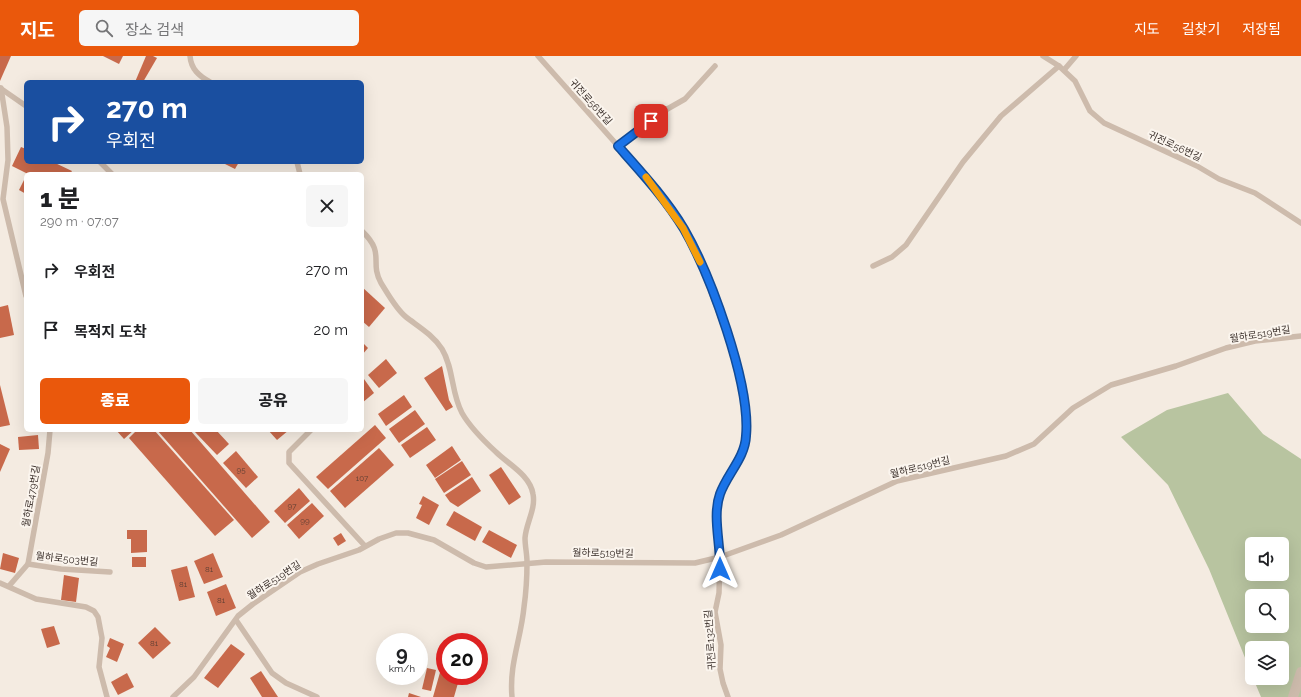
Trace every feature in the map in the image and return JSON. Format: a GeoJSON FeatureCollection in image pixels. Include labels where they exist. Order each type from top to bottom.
{"type":"FeatureCollection","features":[{"type":"Feature","properties":{"kind":"street"},"geometry":{"type":"LineString","coordinates":[[1293,697],[1301,672]]}},
{"type":"Feature","properties":{"kind":"lane"},"geometry":{"type":"LineString","coordinates":[[190,56],[191,63],[195,71],[207,80]]}},
{"type":"Feature","properties":{"kind":"lane","name":"귀전로56번길"},"geometry":{"type":"LineString","coordinates":[[538,56],[669,206],[696,251],[728,338],[740,376],[746,421],[746,437],[742,455],[720,494],[717,515],[720,557]]}},
{"type":"Feature","properties":{"kind":"lane","name":"귀전로56번길"},"geometry":{"type":"LineString","coordinates":[[1043,56],[1062,68],[1076,81],[1090,111],[1104,123],[1197,166],[1219,179],[1255,193],[1301,223]]}},
{"type":"Feature","properties":{"kind":"lane"},"geometry":{"type":"LineString","coordinates":[[873,266],[892,257],[906,245],[963,162],[1001,116],[1076,56]]}},
{"type":"Feature","properties":{"kind":"lane"},"geometry":{"type":"LineString","coordinates":[[618,146],[662,112],[685,99],[715,66]]}},
{"type":"Feature","properties":{"kind":"lane"},"geometry":{"type":"LineString","coordinates":[[1,88],[24,105]]}},
{"type":"Feature","properties":{"kind":"lane"},"geometry":{"type":"LineString","coordinates":[[1,88],[7,127],[8,160],[2,199],[24,288]]}},
{"type":"Feature","properties":{"kind":"lane"},"geometry":{"type":"LineString","coordinates":[[102,164],[110,172]]}},
{"type":"Feature","properties":{"kind":"lane"},"geometry":{"type":"LineString","coordinates":[[364,234],[372,241],[376,250],[378,273],[381,282],[400,312],[432,338],[443,351],[462,412],[474,429],[495,451],[526,478],[531,485],[534,495],[533,509],[525,538],[527,563],[524,607],[513,658],[512,697]]}},
{"type":"Feature","properties":{"kind":"lane","name":"월하로519번길"},"geometry":{"type":"LineString","coordinates":[[173,697],[194,677],[236,620],[253,604],[300,572],[365,546],[379,538],[396,533],[408,533],[434,540],[474,563],[486,567],[527,563],[597,561],[677,564],[695,563],[720,557],[781,535],[897,481],[993,459],[1021,450],[1034,444],[1073,408],[1111,385],[1176,366],[1226,348],[1255,342],[1301,336]]}},
{"type":"Feature","properties":{"kind":"lane","name":"월하로479번길"},"geometry":{"type":"LineString","coordinates":[[28,564],[48,453],[50,432]]}},
{"type":"Feature","properties":{"kind":"lane"},"geometry":{"type":"LineString","coordinates":[[309,432],[289,452],[289,462],[365,546]]}},
{"type":"Feature","properties":{"kind":"lane","name":"귀전로132번길"},"geometry":{"type":"LineString","coordinates":[[720,557],[719,593],[715,612],[721,645],[723,683],[728,697]]}},
{"type":"Feature","properties":{"kind":"lane","name":"월하로503번길"},"geometry":{"type":"LineString","coordinates":[[9,586],[28,564],[61,569],[110,572]]}},
{"type":"Feature","properties":{"kind":"lane"},"geometry":{"type":"LineString","coordinates":[[0,583],[36,599],[86,607],[94,611],[98,617],[102,638],[99,667],[107,697]]}},
{"type":"Feature","properties":{"kind":"lane"},"geometry":{"type":"LineString","coordinates":[[236,620],[272,673],[286,682],[317,697]]}},
{"type":"Feature","properties":{"kind":"green space"},"geometry":{"type":"Polygon","coordinates":[[[1228,393],[1263,434],[1301,459],[1301,697],[1261,697],[1256,685],[1289,685],[1289,641],[1245,641],[1245,658],[1209,569],[1168,485],[1121,437],[1167,410],[1228,393]]]}},
{"type":"Feature","properties":{"kind":"building"},"geometry":{"type":"Polygon","coordinates":[[[0,56],[11,56],[0,81],[0,56]]]}},
{"type":"Feature","properties":{"kind":"building"},"geometry":{"type":"Polygon","coordinates":[[[103,56],[123,56],[119,64],[103,56]]]}},
{"type":"Feature","properties":{"kind":"building"},"geometry":{"type":"Polygon","coordinates":[[[146,56],[153,56],[157,58],[144,80],[136,80],[146,56]]]}},
{"type":"Feature","properties":{"kind":"building"},"geometry":{"type":"Polygon","coordinates":[[[21,147],[24,148],[24,164],[57,164],[72,171],[24,172],[12,166],[21,147]]]}},
{"type":"Feature","properties":{"kind":"building"},"geometry":{"type":"Polygon","coordinates":[[[225,164],[238,164],[235,169],[225,164]]]}},
{"type":"Feature","properties":{"kind":"building"},"geometry":{"type":"Polygon","coordinates":[[[24,180],[24,193],[19,190],[24,180]]]}},
{"type":"Feature","properties":{"kind":"building"},"geometry":{"type":"Polygon","coordinates":[[[364,289],[385,308],[369,327],[364,323],[364,289]]]}},
{"type":"Feature","properties":{"kind":"building"},"geometry":{"type":"Polygon","coordinates":[[[8,305],[14,335],[0,338],[0,307],[8,305]]]}},
{"type":"Feature","properties":{"kind":"building"},"geometry":{"type":"Polygon","coordinates":[[[364,344],[368,348],[364,353],[364,344]]]}},
{"type":"Feature","properties":{"kind":"building"},"geometry":{"type":"Polygon","coordinates":[[[386,359],[397,373],[379,388],[368,375],[386,359]]]}},
{"type":"Feature","properties":{"kind":"building"},"geometry":{"type":"Polygon","coordinates":[[[442,366],[449,400],[453,407],[446,411],[424,378],[442,366]]]}},
{"type":"Feature","properties":{"kind":"building"},"geometry":{"type":"Polygon","coordinates":[[[364,379],[374,393],[364,401],[364,379]]]}},
{"type":"Feature","properties":{"kind":"building"},"geometry":{"type":"Polygon","coordinates":[[[0,385],[10,425],[0,427],[0,385]]]}},
{"type":"Feature","properties":{"kind":"building"},"geometry":{"type":"Polygon","coordinates":[[[404,395],[412,407],[386,426],[378,414],[404,395]]]}},
{"type":"Feature","properties":{"kind":"building"},"geometry":{"type":"Polygon","coordinates":[[[415,410],[425,424],[399,443],[389,429],[415,410]]]}},
{"type":"Feature","properties":{"kind":"building"},"geometry":{"type":"Polygon","coordinates":[[[375,425],[386,438],[328,489],[316,477],[375,425]]]}},
{"type":"Feature","properties":{"kind":"building"},"geometry":{"type":"Polygon","coordinates":[[[427,427],[436,440],[410,458],[401,445],[427,427]]]}},
{"type":"Feature","properties":{"kind":"building"},"geometry":{"type":"Polygon","coordinates":[[[118,432],[132,432],[124,439],[118,432]]]}},
{"type":"Feature","properties":{"kind":"building"},"geometry":{"type":"Polygon","coordinates":[[[135,432],[156,432],[234,520],[215,536],[129,438],[135,432]]]}},
{"type":"Feature","properties":{"kind":"building"},"geometry":{"type":"Polygon","coordinates":[[[159,432],[192,432],[270,522],[252,538],[159,432]]]}},
{"type":"Feature","properties":{"kind":"building"},"geometry":{"type":"Polygon","coordinates":[[[195,432],[218,432],[229,444],[217,455],[195,432]]]}},
{"type":"Feature","properties":{"kind":"building"},"geometry":{"type":"Polygon","coordinates":[[[270,432],[287,432],[277,440],[270,432]]]}},
{"type":"Feature","properties":{"kind":"building"},"geometry":{"type":"Polygon","coordinates":[[[38,435],[39,449],[19,450],[18,437],[38,435]]]}},
{"type":"Feature","properties":{"kind":"building"},"geometry":{"type":"Polygon","coordinates":[[[0,444],[10,449],[0,472],[0,444]]]}},
{"type":"Feature","properties":{"kind":"building"},"geometry":{"type":"Polygon","coordinates":[[[452,446],[461,460],[435,478],[426,465],[452,446]]]}},
{"type":"Feature","properties":{"kind":"building"},"geometry":{"type":"Polygon","coordinates":[[[379,448],[394,465],[345,508],[330,491],[379,448]]]}},
{"type":"Feature","properties":{"kind":"building"},"geometry":{"type":"Polygon","coordinates":[[[236,451],[258,477],[246,488],[223,463],[236,451]]]}},
{"type":"Feature","properties":{"kind":"building"},"geometry":{"type":"Polygon","coordinates":[[[462,461],[471,475],[444,493],[435,479],[462,461]]]}},
{"type":"Feature","properties":{"kind":"building"},"geometry":{"type":"Polygon","coordinates":[[[501,467],[521,497],[509,505],[489,475],[501,467]]]}},
{"type":"Feature","properties":{"kind":"building"},"geometry":{"type":"Polygon","coordinates":[[[472,477],[481,491],[458,507],[450,502],[445,495],[472,477]]]}},
{"type":"Feature","properties":{"kind":"building"},"geometry":{"type":"Polygon","coordinates":[[[299,488],[310,501],[285,523],[274,511],[299,488]]]}},
{"type":"Feature","properties":{"kind":"building"},"geometry":{"type":"Polygon","coordinates":[[[423,496],[439,505],[429,525],[416,518],[422,505],[419,504],[423,496]]]}},
{"type":"Feature","properties":{"kind":"building"},"geometry":{"type":"Polygon","coordinates":[[[312,503],[324,516],[299,539],[287,525],[312,503]]]}},
{"type":"Feature","properties":{"kind":"building"},"geometry":{"type":"Polygon","coordinates":[[[454,511],[482,527],[475,541],[446,525],[454,511]]]}},
{"type":"Feature","properties":{"kind":"building"},"geometry":{"type":"Polygon","coordinates":[[[127,530],[147,530],[147,552],[131,553],[131,539],[127,539],[127,530]]]}},
{"type":"Feature","properties":{"kind":"building"},"geometry":{"type":"Polygon","coordinates":[[[489,530],[517,545],[511,558],[482,542],[489,530]]]}},
{"type":"Feature","properties":{"kind":"building"},"geometry":{"type":"Polygon","coordinates":[[[341,533],[346,541],[338,546],[333,538],[341,533]]]}},
{"type":"Feature","properties":{"kind":"building"},"geometry":{"type":"Polygon","coordinates":[[[3,553],[19,558],[15,573],[0,569],[3,553]]]}},
{"type":"Feature","properties":{"kind":"building"},"geometry":{"type":"Polygon","coordinates":[[[213,553],[223,577],[204,584],[194,561],[213,553]]]}},
{"type":"Feature","properties":{"kind":"building"},"geometry":{"type":"Polygon","coordinates":[[[132,557],[146,557],[146,567],[132,567],[132,557]]]}},
{"type":"Feature","properties":{"kind":"building"},"geometry":{"type":"Polygon","coordinates":[[[187,566],[195,597],[179,601],[171,570],[187,566]]]}},
{"type":"Feature","properties":{"kind":"building"},"geometry":{"type":"Polygon","coordinates":[[[64,575],[79,578],[76,602],[61,600],[64,575]]]}},
{"type":"Feature","properties":{"kind":"building"},"geometry":{"type":"Polygon","coordinates":[[[226,584],[236,608],[216,616],[207,592],[226,584]]]}},
{"type":"Feature","properties":{"kind":"building"},"geometry":{"type":"Polygon","coordinates":[[[54,626],[60,644],[47,648],[41,629],[54,626]]]}},
{"type":"Feature","properties":{"kind":"building"},"geometry":{"type":"Polygon","coordinates":[[[155,627],[171,643],[153,659],[138,643],[155,627]]]}},
{"type":"Feature","properties":{"kind":"building"},"geometry":{"type":"Polygon","coordinates":[[[110,638],[124,644],[117,662],[106,657],[110,648],[107,646],[110,638]]]}},
{"type":"Feature","properties":{"kind":"building"},"geometry":{"type":"Polygon","coordinates":[[[231,644],[245,654],[218,688],[204,678],[231,644]]]}},
{"type":"Feature","properties":{"kind":"building"},"geometry":{"type":"Polygon","coordinates":[[[428,668],[436,670],[431,691],[422,689],[423,685],[428,685],[428,668]]]}},
{"type":"Feature","properties":{"kind":"building"},"geometry":{"type":"Polygon","coordinates":[[[261,671],[278,697],[262,697],[250,678],[261,671]]]}},
{"type":"Feature","properties":{"kind":"building"},"geometry":{"type":"Polygon","coordinates":[[[127,673],[134,687],[118,695],[111,682],[127,673]]]}},
{"type":"Feature","properties":{"kind":"building"},"geometry":{"type":"Polygon","coordinates":[[[436,685],[457,685],[454,697],[433,697],[436,685]]]}},
{"type":"Feature","properties":{"kind":"building"},"geometry":{"type":"Polygon","coordinates":[[[409,693],[421,697],[408,697],[409,693]]]}},
{"type":"Feature","properties":{"kind":"slow traffic"},"geometry":{"type":"LineString","coordinates":[[646,177],[669,206],[683,228],[696,251],[700,262]]}},
{"type":"Feature","properties":{"kind":"route"},"geometry":{"type":"LineString","coordinates":[[651,121],[618,146],[669,206],[696,251],[713,295],[740,376],[745,407],[746,437],[742,455],[720,494],[717,515],[720,569]]}}]}
